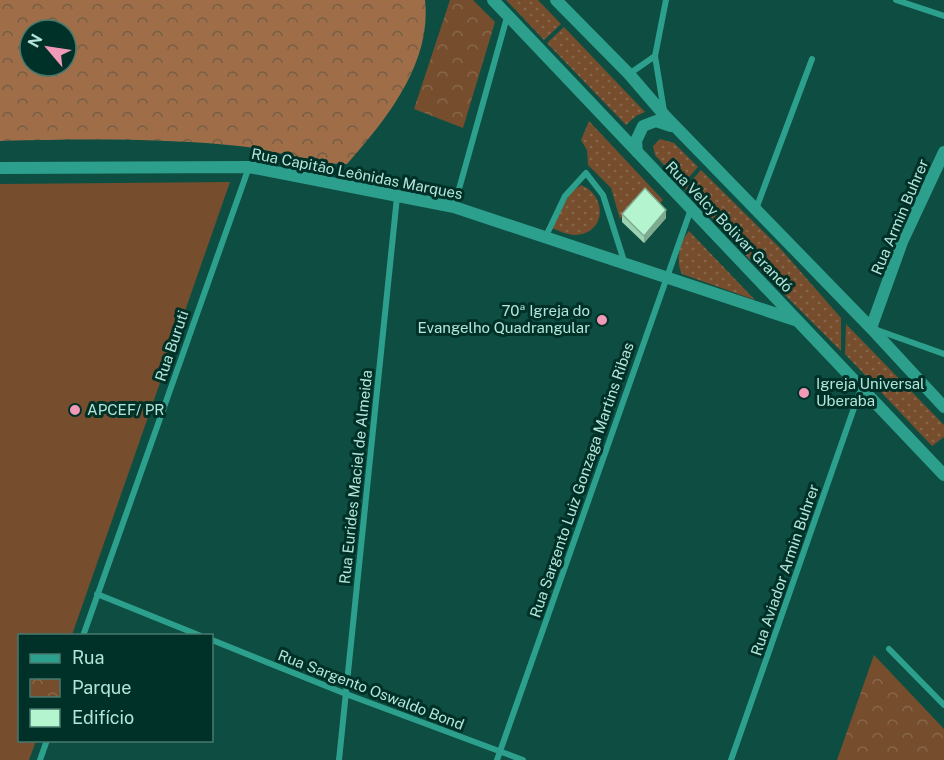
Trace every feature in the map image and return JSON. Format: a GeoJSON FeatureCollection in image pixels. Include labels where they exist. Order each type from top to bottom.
{"type":"FeatureCollection","features":[{"type":"Feature","properties":{"kind":"main road","name":"Rua Velcy Bolivar Grandó"},"geometry":{"type":"LineString","coordinates":[[493,0],[944,475]]}},
{"type":"Feature","properties":{"kind":"main road","name":"Rua Velcy Bolivar Grandó"},"geometry":{"type":"LineString","coordinates":[[556,0],[944,407]]}},
{"type":"Feature","properties":{"kind":"main road"},"geometry":{"type":"LineString","coordinates":[[638,152],[638,133],[649,122],[656,121],[678,130]]}},
{"type":"Feature","properties":{"kind":"main road","name":"Rua Armin Buhrer"},"geometry":{"type":"LineString","coordinates":[[871,328],[902,242],[944,152]]}},
{"type":"Feature","properties":{"kind":"main road","name":"Rua Capitão Leônidas Marques"},"geometry":{"type":"LineString","coordinates":[[0,168],[249,167],[454,207],[798,321]]}},
{"type":"Feature","properties":{"kind":"street"},"geometry":{"type":"LineString","coordinates":[[666,0],[654,56],[666,117]]}},
{"type":"Feature","properties":{"kind":"street"},"geometry":{"type":"LineString","coordinates":[[896,0],[944,16]]}},
{"type":"Feature","properties":{"kind":"street"},"geometry":{"type":"LineString","coordinates":[[454,207],[508,16]]}},
{"type":"Feature","properties":{"kind":"street"},"geometry":{"type":"LineString","coordinates":[[629,74],[654,56]]}},
{"type":"Feature","properties":{"kind":"street"},"geometry":{"type":"LineString","coordinates":[[756,210],[812,59]]}},
{"type":"Feature","properties":{"kind":"street","name":"Rua Buruti"},"geometry":{"type":"LineString","coordinates":[[84,634],[249,167]]}},
{"type":"Feature","properties":{"kind":"street"},"geometry":{"type":"LineString","coordinates":[[545,238],[565,196],[586,173],[603,195],[626,265]]}},
{"type":"Feature","properties":{"kind":"street","name":"Rua Eurides Maciel de Almeida"},"geometry":{"type":"LineString","coordinates":[[339,760],[397,197]]}},
{"type":"Feature","properties":{"kind":"street","name":"Rua Sargento Luiz Gonzaga Martins Ribas"},"geometry":{"type":"LineString","coordinates":[[497,760],[691,209]]}},
{"type":"Feature","properties":{"kind":"street"},"geometry":{"type":"LineString","coordinates":[[871,328],[944,354]]}},
{"type":"Feature","properties":{"kind":"street","name":"Rua Aviador Armin Buhrer"},"geometry":{"type":"LineString","coordinates":[[731,760],[861,388]]}},
{"type":"Feature","properties":{"kind":"street"},"geometry":{"type":"LineString","coordinates":[[97,594],[196,634]]}},
{"type":"Feature","properties":{"kind":"street","name":"Rua Sargento Oswaldo Bond"},"geometry":{"type":"LineString","coordinates":[[213,640],[346,694],[523,760]]}},
{"type":"Feature","properties":{"kind":"street"},"geometry":{"type":"LineString","coordinates":[[889,649],[944,705]]}},
{"type":"Feature","properties":{"kind":"street"},"geometry":{"type":"LineString","coordinates":[[40,760],[47,742]]}},
{"type":"Feature","properties":{"kind":"green space"},"geometry":{"type":"Polygon","coordinates":[[[0,0],[425,0],[425,23],[414,68],[391,109],[347,164],[320,162],[252,148],[209,143],[0,141],[0,0]]]}},
{"type":"Feature","properties":{"kind":"green space"},"geometry":{"type":"Polygon","coordinates":[[[450,0],[473,0],[495,22],[463,128],[414,109],[450,0]]]}},
{"type":"Feature","properties":{"kind":"green space"},"geometry":{"type":"Polygon","coordinates":[[[506,0],[538,0],[561,24],[544,40],[506,0]]]}},
{"type":"Feature","properties":{"kind":"green space"},"geometry":{"type":"Polygon","coordinates":[[[564,27],[645,112],[626,125],[547,43],[564,27]]]}},
{"type":"Feature","properties":{"kind":"green space"},"geometry":{"type":"Polygon","coordinates":[[[589,121],[663,200],[660,203],[645,191],[620,219],[611,188],[588,165],[587,150],[581,140],[589,121]]]}},
{"type":"Feature","properties":{"kind":"green space"},"geometry":{"type":"Polygon","coordinates":[[[660,139],[674,143],[698,167],[682,185],[655,155],[653,146],[660,139]]]}},
{"type":"Feature","properties":{"kind":"green space"},"geometry":{"type":"Polygon","coordinates":[[[701,170],[779,247],[841,318],[841,351],[753,263],[685,188],[701,170]]]}},
{"type":"Feature","properties":{"kind":"green space","name":"APCEF/ PR"},"geometry":{"type":"Polygon","coordinates":[[[230,182],[72,634],[18,634],[18,742],[36,742],[29,760],[0,760],[0,184],[230,182]]]}},
{"type":"Feature","properties":{"kind":"green space"},"geometry":{"type":"Polygon","coordinates":[[[581,185],[596,197],[600,214],[598,222],[585,233],[575,235],[552,228],[570,193],[581,185]]]}},
{"type":"Feature","properties":{"kind":"green space"},"geometry":{"type":"Polygon","coordinates":[[[689,231],[755,300],[682,274],[679,263],[680,252],[689,231]]]}},
{"type":"Feature","properties":{"kind":"green space"},"geometry":{"type":"Polygon","coordinates":[[[846,324],[944,425],[944,437],[932,446],[845,354],[846,324]]]}},
{"type":"Feature","properties":{"kind":"green space"},"geometry":{"type":"Polygon","coordinates":[[[874,655],[944,729],[944,760],[837,760],[874,655]]]}},
{"type":"Feature","properties":{"kind":"building"},"geometry":{"type":"Polygon","coordinates":[[[645,188],[666,210],[644,236],[622,214],[645,188]]]}},
{"type":"Feature","properties":{"kind":"place","name":"70ª Igreja do Evangelho Quadrangular"},"geometry":{"type":"Point","coordinates":[602,320]}},
{"type":"Feature","properties":{"kind":"place","name":"Igreja Universal Uberaba"},"geometry":{"type":"Point","coordinates":[804,393]}},
{"type":"Feature","properties":{"kind":"place","name":"APCEF/ PR"},"geometry":{"type":"Point","coordinates":[75,410]}}]}
